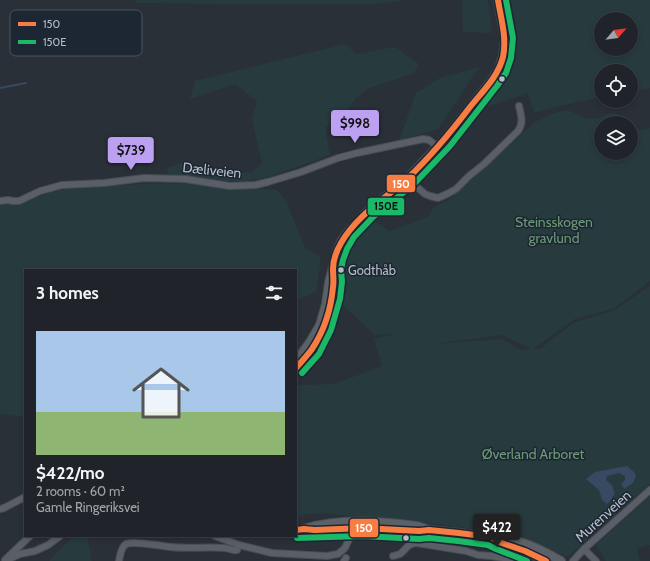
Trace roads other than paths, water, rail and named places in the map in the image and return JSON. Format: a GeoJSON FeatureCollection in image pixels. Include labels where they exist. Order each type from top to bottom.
{"type":"FeatureCollection","features":[{"type":"Feature","properties":{"kind":"main road"},"geometry":{"type":"LineString","coordinates":[[297,361],[320,324],[326,304],[329,283],[337,251],[342,240],[368,211],[410,181],[491,81],[501,63],[504,50],[505,38],[498,0]]}},
{"type":"Feature","properties":{"kind":"main road"},"geometry":{"type":"LineString","coordinates":[[297,367],[312,349],[324,327],[331,305],[334,282],[333,268]]}},
{"type":"Feature","properties":{"kind":"main road"},"geometry":{"type":"LineString","coordinates":[[300,529],[335,523],[349,525],[396,524],[418,526],[429,530],[499,537],[523,543],[561,561]]}},
{"type":"Feature","properties":{"kind":"main road"},"geometry":{"type":"LineString","coordinates":[[491,537],[499,542],[525,551],[546,561]]}},
{"type":"Feature","properties":{"kind":"street"},"geometry":{"type":"LineString","coordinates":[[410,181],[425,194],[438,198],[456,189],[518,131],[521,127],[522,120],[519,106]]}},
{"type":"Feature","properties":{"kind":"street","name":"Dæliveien"},"geometry":{"type":"LineString","coordinates":[[0,201],[19,201],[40,191],[62,186],[104,184],[144,178],[185,178],[230,186],[250,185],[268,182],[301,172],[338,158],[423,139],[429,140],[439,147]]}},
{"type":"Feature","properties":{"kind":"street","name":"Murenveien"},"geometry":{"type":"LineString","coordinates":[[573,561],[584,549],[650,490]]}},
{"type":"Feature","properties":{"kind":"street"},"geometry":{"type":"LineString","coordinates":[[0,510],[24,498]]}},
{"type":"Feature","properties":{"kind":"street"},"geometry":{"type":"LineString","coordinates":[[218,537],[238,545],[272,553],[334,556],[345,548],[349,539],[349,525]]}},
{"type":"Feature","properties":{"kind":"street"},"geometry":{"type":"LineString","coordinates":[[4,561],[29,537]]}},
{"type":"Feature","properties":{"kind":"street"},"geometry":{"type":"LineString","coordinates":[[4,561],[48,545],[59,537]]}},
{"type":"Feature","properties":{"kind":"street"},"geometry":{"type":"LineString","coordinates":[[393,556],[399,554],[408,545],[417,543],[466,551],[478,555],[491,556],[512,561]]}},
{"type":"Feature","properties":{"kind":"street"},"geometry":{"type":"LineString","coordinates":[[119,561],[121,550],[126,544],[178,548],[224,548],[234,551],[236,550]]}},
{"type":"Feature","properties":{"kind":"street"},"geometry":{"type":"LineString","coordinates":[[584,549],[596,561]]}},
{"type":"Feature","properties":{"kind":"water"},"geometry":{"type":"Polygon","coordinates":[[[627,466],[636,476],[633,483],[624,489],[621,484],[625,480],[625,476],[619,473],[607,476],[606,480],[612,485],[615,494],[607,504],[602,500],[599,490],[586,479],[595,472],[627,466]]]}},
{"type":"Feature","properties":{"kind":"waterway"},"geometry":{"type":"LineString","coordinates":[[0,88],[26,83]]}},
{"type":"Feature","properties":{"kind":"place","name":"Godthåb"},"geometry":{"type":"Point","coordinates":[341,270]}},
{"type":"Feature","properties":{"kind":"park label","name":"Steinsskogen gravlund"},"geometry":{"type":"Point","coordinates":[554,230]}},
{"type":"Feature","properties":{"kind":"park label","name":"Øverland Arboret"},"geometry":{"type":"Point","coordinates":[533,454]}}]}
